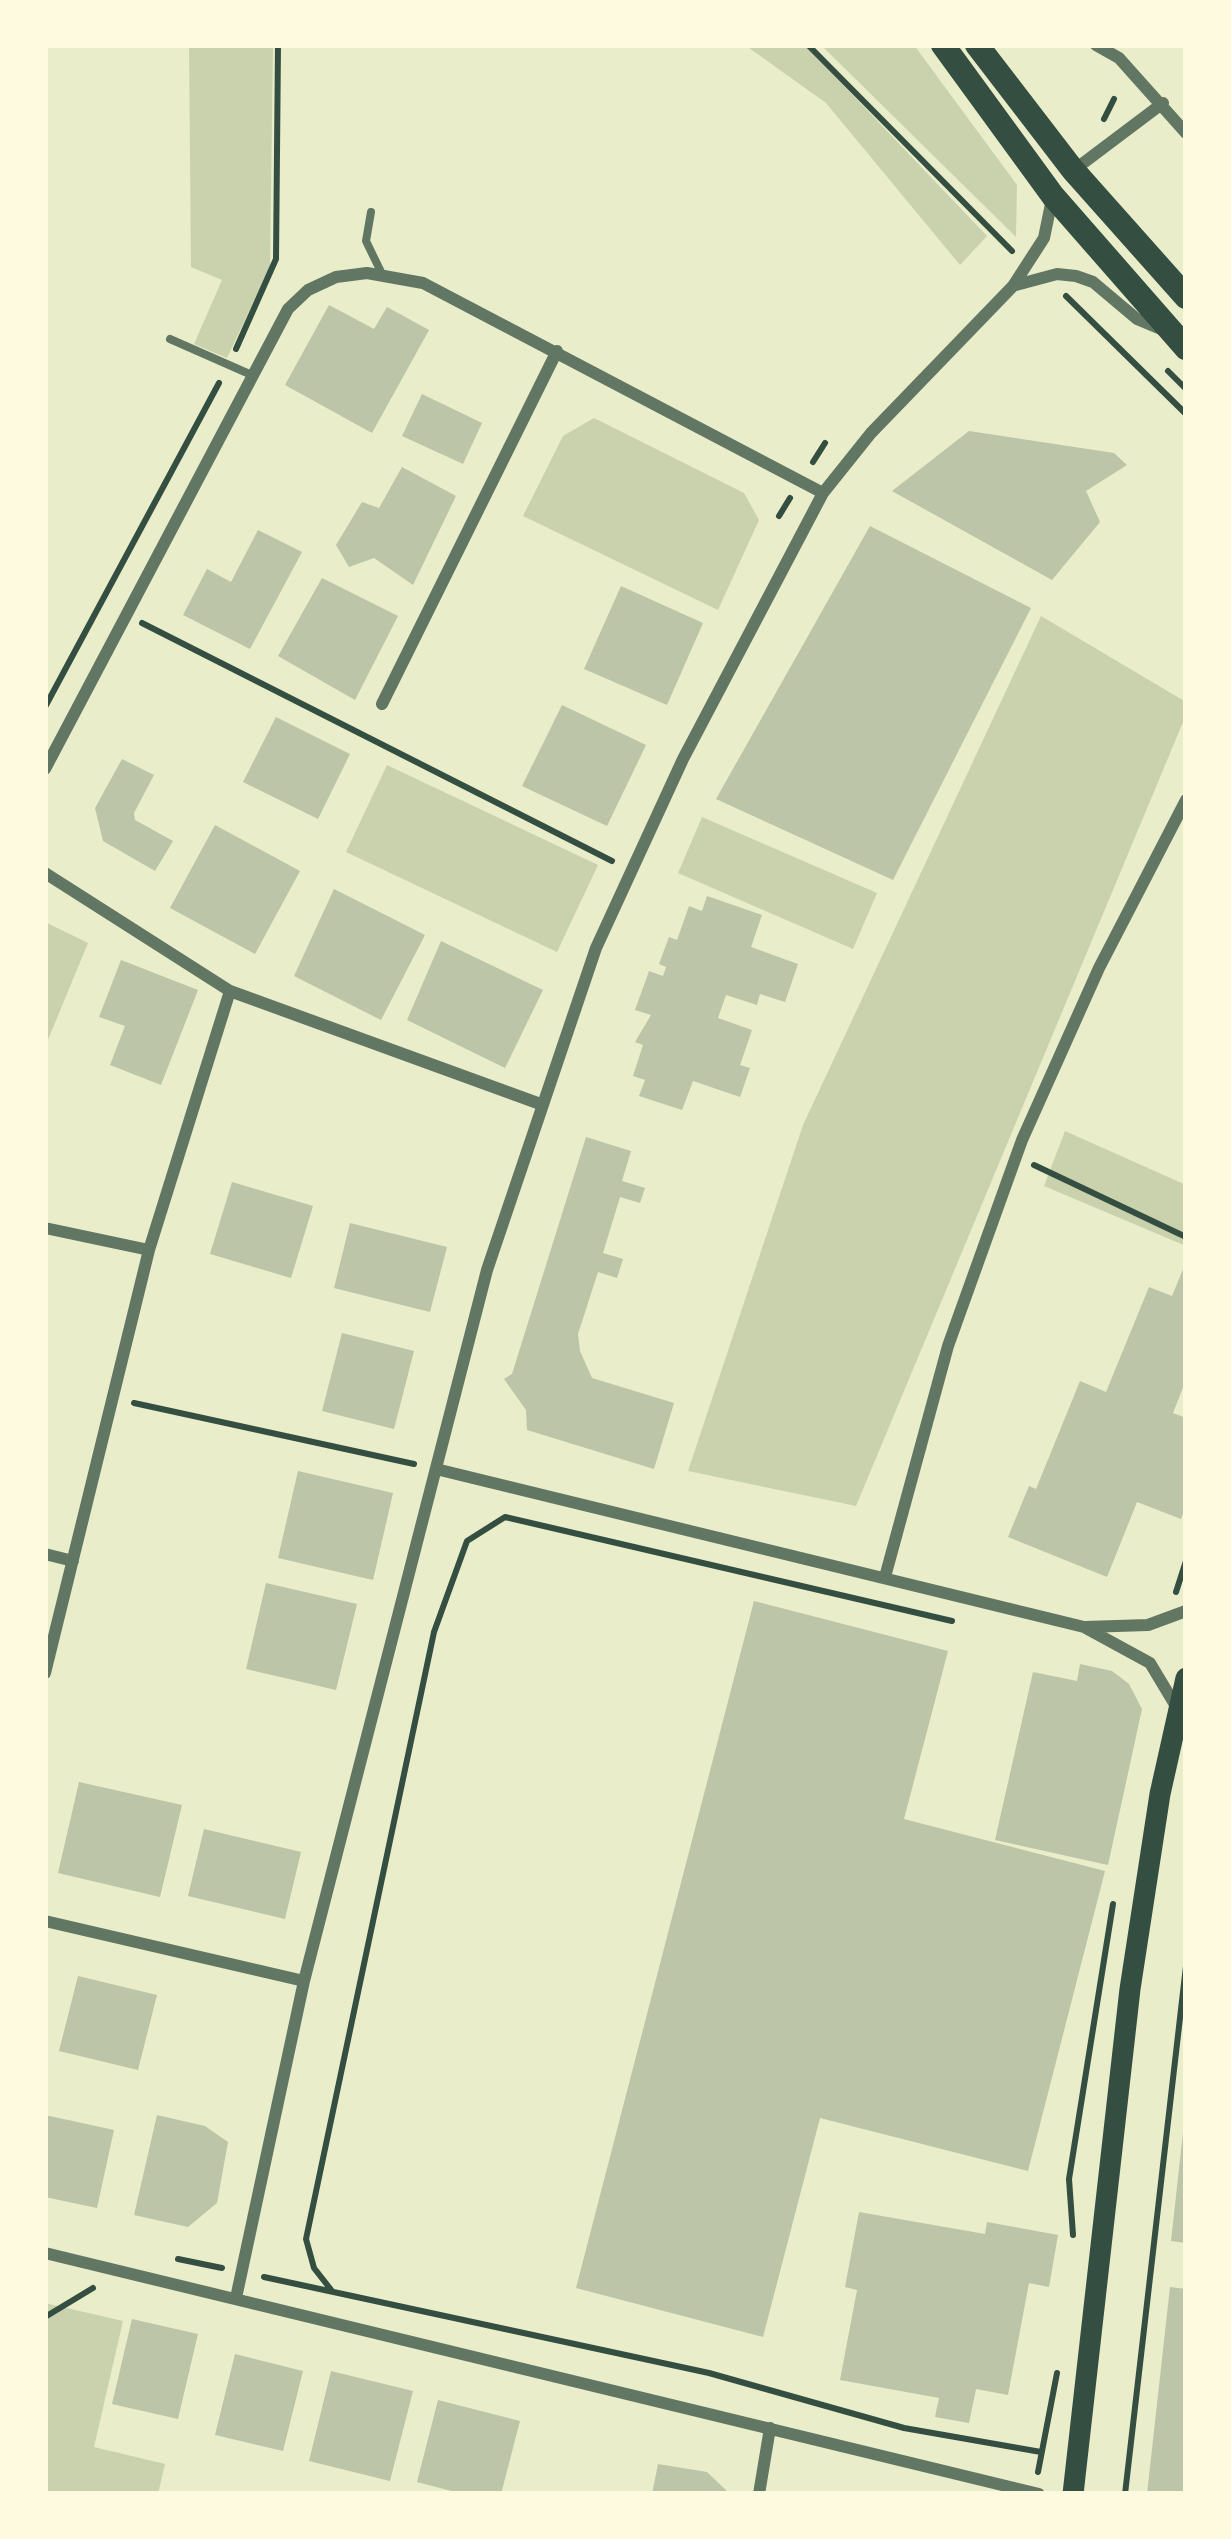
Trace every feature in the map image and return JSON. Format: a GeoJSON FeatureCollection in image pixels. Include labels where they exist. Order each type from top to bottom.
{"type":"FeatureCollection","features":[{"type":"Feature","properties":{"kind":"main road"},"geometry":{"type":"LineString","coordinates":[[943,45],[1053,196],[1178,340]]}},
{"type":"Feature","properties":{"kind":"main road"},"geometry":{"type":"LineString","coordinates":[[977,45],[1072,170],[1186,297]]}},
{"type":"Feature","properties":{"kind":"main road"},"geometry":{"type":"LineString","coordinates":[[1073,2494],[1130,1989],[1186,1678]]}},
{"type":"Feature","properties":{"kind":"street"},"geometry":{"type":"LineString","coordinates":[[1096,45],[1119,58],[1186,133]]}},
{"type":"Feature","properties":{"kind":"street"},"geometry":{"type":"LineString","coordinates":[[1072,170],[1163,103]]}},
{"type":"Feature","properties":{"kind":"street"},"geometry":{"type":"LineString","coordinates":[[236,2298],[304,1981],[487,1270],[596,948],[683,759],[823,493],[871,433],[1013,286],[1044,238],[1053,196]]}},
{"type":"Feature","properties":{"kind":"street"},"geometry":{"type":"LineString","coordinates":[[45,769],[288,309],[308,290],[336,278],[382,274],[423,283],[823,493]]}},
{"type":"Feature","properties":{"kind":"street"},"geometry":{"type":"LineString","coordinates":[[1013,286],[1046,276],[1093,282],[1137,319],[1178,340]]}},
{"type":"Feature","properties":{"kind":"street"},"geometry":{"type":"LineString","coordinates":[[382,704],[556,351]]}},
{"type":"Feature","properties":{"kind":"street"},"geometry":{"type":"LineString","coordinates":[[886,1577],[948,1346],[1016,1156],[1099,968],[1186,800]]}},
{"type":"Feature","properties":{"kind":"street"},"geometry":{"type":"LineString","coordinates":[[45,873],[230,991],[543,1105]]}},
{"type":"Feature","properties":{"kind":"street"},"geometry":{"type":"LineString","coordinates":[[45,1673],[149,1250],[230,991]]}},
{"type":"Feature","properties":{"kind":"street"},"geometry":{"type":"LineString","coordinates":[[45,1228],[149,1250]]}},
{"type":"Feature","properties":{"kind":"street"},"geometry":{"type":"LineString","coordinates":[[436,1469],[1084,1627],[1150,1663],[1177,1708]]}},
{"type":"Feature","properties":{"kind":"street"},"geometry":{"type":"LineString","coordinates":[[45,1555],[73,1561]]}},
{"type":"Feature","properties":{"kind":"street"},"geometry":{"type":"LineString","coordinates":[[1084,1627],[1148,1625],[1186,1611]]}},
{"type":"Feature","properties":{"kind":"street"},"geometry":{"type":"LineString","coordinates":[[45,1921],[304,1981]]}},
{"type":"Feature","properties":{"kind":"street"},"geometry":{"type":"LineString","coordinates":[[45,2253],[1039,2494]]}},
{"type":"Feature","properties":{"kind":"street"},"geometry":{"type":"LineString","coordinates":[[759,2494],[770,2428]]}},
{"type":"Feature","properties":{"kind":"lane"},"geometry":{"type":"LineString","coordinates":[[371,212],[366,241],[382,274]]}},
{"type":"Feature","properties":{"kind":"lane"},"geometry":{"type":"LineString","coordinates":[[170,339],[254,376]]}},
{"type":"Feature","properties":{"kind":"path"},"geometry":{"type":"LineString","coordinates":[[45,707],[228,365],[276,259],[278,45]]}},
{"type":"Feature","properties":{"kind":"path"},"geometry":{"type":"LineString","coordinates":[[808,45],[1028,265]]}},
{"type":"Feature","properties":{"kind":"path"},"geometry":{"type":"LineString","coordinates":[[1089,129],[1104,119],[1114,99]]}},
{"type":"Feature","properties":{"kind":"path"},"geometry":{"type":"LineString","coordinates":[[1046,276],[1186,414]]}},
{"type":"Feature","properties":{"kind":"path"},"geometry":{"type":"LineString","coordinates":[[127,616],[631,871]]}},
{"type":"Feature","properties":{"kind":"path"},"geometry":{"type":"LineString","coordinates":[[1016,1156],[1186,1238]]}},
{"type":"Feature","properties":{"kind":"path"},"geometry":{"type":"LineString","coordinates":[[113,1399],[436,1469]]}},
{"type":"Feature","properties":{"kind":"path"},"geometry":{"type":"LineString","coordinates":[[332,2291],[314,2268],[306,2239],[434,1632],[467,1541],[505,1517],[960,1623]]}},
{"type":"Feature","properties":{"kind":"path"},"geometry":{"type":"LineString","coordinates":[[1125,2494],[1186,1966]]}},
{"type":"Feature","properties":{"kind":"path"},"geometry":{"type":"LineString","coordinates":[[178,2259],[709,2373],[904,2428],[1041,2452]]}},
{"type":"Feature","properties":{"kind":"path"},"geometry":{"type":"LineString","coordinates":[[45,2317],[120,2271]]}},
{"type":"Feature","properties":{"kind":"green space"},"geometry":{"type":"Polygon","coordinates":[[[189,45],[273,45],[270,267],[227,358],[194,344],[222,280],[191,267],[189,45]]]}},
{"type":"Feature","properties":{"kind":"green space"},"geometry":{"type":"Polygon","coordinates":[[[745,45],[805,45],[987,236],[960,265],[826,103],[745,45]]]}},
{"type":"Feature","properties":{"kind":"green space"},"geometry":{"type":"Polygon","coordinates":[[[821,45],[914,45],[1017,185],[1016,237],[821,45]]]}},
{"type":"Feature","properties":{"kind":"green space"},"geometry":{"type":"Polygon","coordinates":[[[594,418],[744,493],[759,520],[718,610],[523,516],[563,436],[594,418]]]}},
{"type":"Feature","properties":{"kind":"green space"},"geometry":{"type":"Polygon","coordinates":[[[1041,616],[1186,702],[1186,715],[856,1506],[688,1471],[803,1125],[1041,616]]]}},
{"type":"Feature","properties":{"kind":"green space"},"geometry":{"type":"Polygon","coordinates":[[[387,765],[598,865],[557,952],[346,852],[387,765]]]}},
{"type":"Feature","properties":{"kind":"green space"},"geometry":{"type":"Polygon","coordinates":[[[702,817],[877,893],[853,949],[678,873],[702,817]]]}},
{"type":"Feature","properties":{"kind":"green space"},"geometry":{"type":"Polygon","coordinates":[[[45,922],[88,943],[45,1047],[45,922]]]}},
{"type":"Feature","properties":{"kind":"green space"},"geometry":{"type":"Polygon","coordinates":[[[1065,1131],[1186,1185],[1186,1246],[1044,1186],[1065,1131]]]}},
{"type":"Feature","properties":{"kind":"green space"},"geometry":{"type":"Polygon","coordinates":[[[45,2303],[123,2321],[94,2447],[165,2464],[158,2494],[45,2494],[45,2303]]]}},
{"type":"Feature","properties":{"kind":"building"},"geometry":{"type":"Polygon","coordinates":[[[329,305],[374,329],[387,307],[429,330],[372,433],[285,385],[329,305]]]}},
{"type":"Feature","properties":{"kind":"building"},"geometry":{"type":"Polygon","coordinates":[[[422,394],[482,423],[463,464],[402,436],[422,394]]]}},
{"type":"Feature","properties":{"kind":"building"},"geometry":{"type":"Polygon","coordinates":[[[969,431],[1114,453],[1127,465],[1086,491],[1100,522],[1052,580],[892,491],[969,431]]]}},
{"type":"Feature","properties":{"kind":"building"},"geometry":{"type":"Polygon","coordinates":[[[402,467],[456,496],[413,585],[374,558],[349,567],[336,545],[362,502],[379,508],[402,467]]]}},
{"type":"Feature","properties":{"kind":"building"},"geometry":{"type":"Polygon","coordinates":[[[870,526],[1031,608],[893,880],[716,799],[870,526]]]}},
{"type":"Feature","properties":{"kind":"building"},"geometry":{"type":"Polygon","coordinates":[[[258,530],[302,552],[250,649],[183,615],[207,569],[231,582],[258,530]]]}},
{"type":"Feature","properties":{"kind":"building"},"geometry":{"type":"Polygon","coordinates":[[[322,578],[398,616],[355,700],[278,656],[322,578]]]}},
{"type":"Feature","properties":{"kind":"building"},"geometry":{"type":"Polygon","coordinates":[[[621,586],[703,623],[667,705],[584,669],[621,586]]]}},
{"type":"Feature","properties":{"kind":"building"},"geometry":{"type":"Polygon","coordinates":[[[562,705],[646,745],[607,826],[522,786],[562,705]]]}},
{"type":"Feature","properties":{"kind":"building"},"geometry":{"type":"Polygon","coordinates":[[[276,717],[350,754],[318,819],[243,782],[276,717]]]}},
{"type":"Feature","properties":{"kind":"building"},"geometry":{"type":"Polygon","coordinates":[[[122,759],[154,775],[134,813],[135,820],[173,841],[155,871],[103,841],[95,808],[122,759]]]}},
{"type":"Feature","properties":{"kind":"building"},"geometry":{"type":"Polygon","coordinates":[[[215,825],[300,871],[255,954],[170,908],[215,825]]]}},
{"type":"Feature","properties":{"kind":"building"},"geometry":{"type":"Polygon","coordinates":[[[334,889],[425,935],[381,1020],[294,976],[334,889]]]}},
{"type":"Feature","properties":{"kind":"building"},"geometry":{"type":"Polygon","coordinates":[[[707,896],[762,915],[751,947],[798,964],[785,1002],[760,994],[757,1005],[726,995],[718,1018],[752,1030],[740,1065],[750,1068],[740,1097],[693,1081],[682,1110],[639,1096],[645,1080],[633,1076],[643,1045],[635,1042],[651,1015],[635,1010],[649,971],[663,976],[666,967],[659,964],[669,937],[677,940],[689,906],[702,911],[707,896]]]}},
{"type":"Feature","properties":{"kind":"building"},"geometry":{"type":"Polygon","coordinates":[[[441,941],[543,990],[505,1068],[407,1020],[441,941]]]}},
{"type":"Feature","properties":{"kind":"building"},"geometry":{"type":"Polygon","coordinates":[[[121,960],[198,990],[161,1085],[110,1065],[125,1026],[99,1017],[121,960]]]}},
{"type":"Feature","properties":{"kind":"building"},"geometry":{"type":"Polygon","coordinates":[[[586,1137],[631,1151],[622,1181],[645,1188],[640,1203],[620,1197],[603,1253],[623,1259],[617,1278],[598,1272],[578,1334],[580,1351],[592,1378],[674,1403],[654,1469],[527,1430],[526,1410],[504,1379],[512,1374],[586,1137]]]}},
{"type":"Feature","properties":{"kind":"building"},"geometry":{"type":"Polygon","coordinates":[[[232,1182],[313,1206],[291,1278],[210,1254],[232,1182]]]}},
{"type":"Feature","properties":{"kind":"building"},"geometry":{"type":"Polygon","coordinates":[[[350,1223],[447,1247],[430,1312],[334,1288],[350,1223]]]}},
{"type":"Feature","properties":{"kind":"building"},"geometry":{"type":"Polygon","coordinates":[[[1186,1262],[1186,1380],[1173,1413],[1186,1418],[1186,1506],[1181,1519],[1137,1502],[1107,1577],[1008,1537],[1029,1486],[1036,1489],[1080,1381],[1106,1392],[1149,1287],[1172,1296],[1186,1262]]]}},
{"type":"Feature","properties":{"kind":"building"},"geometry":{"type":"Polygon","coordinates":[[[342,1333],[414,1351],[394,1429],[322,1411],[342,1333]]]}},
{"type":"Feature","properties":{"kind":"building"},"geometry":{"type":"Polygon","coordinates":[[[298,1471],[393,1493],[373,1580],[278,1558],[298,1471]]]}},
{"type":"Feature","properties":{"kind":"building"},"geometry":{"type":"Polygon","coordinates":[[[266,1583],[357,1604],[336,1690],[246,1669],[266,1583]]]}},
{"type":"Feature","properties":{"kind":"building"},"geometry":{"type":"Polygon","coordinates":[[[754,1601],[948,1651],[904,1819],[1105,1871],[1028,2171],[820,2118],[763,2337],[576,2288],[754,1601]]]}},
{"type":"Feature","properties":{"kind":"building"},"geometry":{"type":"Polygon","coordinates":[[[1080,1664],[1112,1671],[1129,1684],[1142,1709],[1108,1865],[995,1840],[1033,1672],[1077,1681],[1080,1664]]]}},
{"type":"Feature","properties":{"kind":"building"},"geometry":{"type":"Polygon","coordinates":[[[79,1782],[182,1805],[160,1897],[58,1873],[79,1782]]]}},
{"type":"Feature","properties":{"kind":"building"},"geometry":{"type":"Polygon","coordinates":[[[204,1829],[301,1852],[285,1919],[188,1896],[204,1829]]]}},
{"type":"Feature","properties":{"kind":"building"},"geometry":{"type":"Polygon","coordinates":[[[78,1976],[157,1995],[138,2070],[59,2051],[78,1976]]]}},
{"type":"Feature","properties":{"kind":"building"},"geometry":{"type":"Polygon","coordinates":[[[45,2115],[114,2130],[97,2208],[45,2197],[45,2115]]]}},
{"type":"Feature","properties":{"kind":"building"},"geometry":{"type":"Polygon","coordinates":[[[157,2115],[205,2126],[228,2142],[217,2203],[188,2227],[134,2215],[157,2115]]]}},
{"type":"Feature","properties":{"kind":"building"},"geometry":{"type":"Polygon","coordinates":[[[1186,2133],[1186,2243],[1171,2241],[1186,2133]]]}},
{"type":"Feature","properties":{"kind":"building"},"geometry":{"type":"Polygon","coordinates":[[[859,2212],[985,2234],[987,2222],[1058,2235],[1049,2287],[1029,2283],[1008,2395],[976,2389],[969,2423],[935,2417],[939,2398],[840,2380],[857,2290],[845,2287],[859,2212]]]}},
{"type":"Feature","properties":{"kind":"building"},"geometry":{"type":"Polygon","coordinates":[[[1170,2287],[1186,2289],[1186,2494],[1147,2494],[1170,2287]]]}},
{"type":"Feature","properties":{"kind":"building"},"geometry":{"type":"Polygon","coordinates":[[[132,2319],[198,2334],[178,2419],[112,2404],[132,2319]]]}},
{"type":"Feature","properties":{"kind":"building"},"geometry":{"type":"Polygon","coordinates":[[[235,2354],[303,2371],[283,2451],[215,2435],[235,2354]]]}},
{"type":"Feature","properties":{"kind":"building"},"geometry":{"type":"Polygon","coordinates":[[[331,2371],[413,2391],[390,2481],[309,2461],[331,2371]]]}},
{"type":"Feature","properties":{"kind":"building"},"geometry":{"type":"Polygon","coordinates":[[[438,2400],[520,2421],[501,2494],[463,2494],[417,2482],[438,2400]]]}},
{"type":"Feature","properties":{"kind":"building"},"geometry":{"type":"Polygon","coordinates":[[[658,2464],[707,2472],[730,2494],[652,2494],[658,2464]]]}}]}
